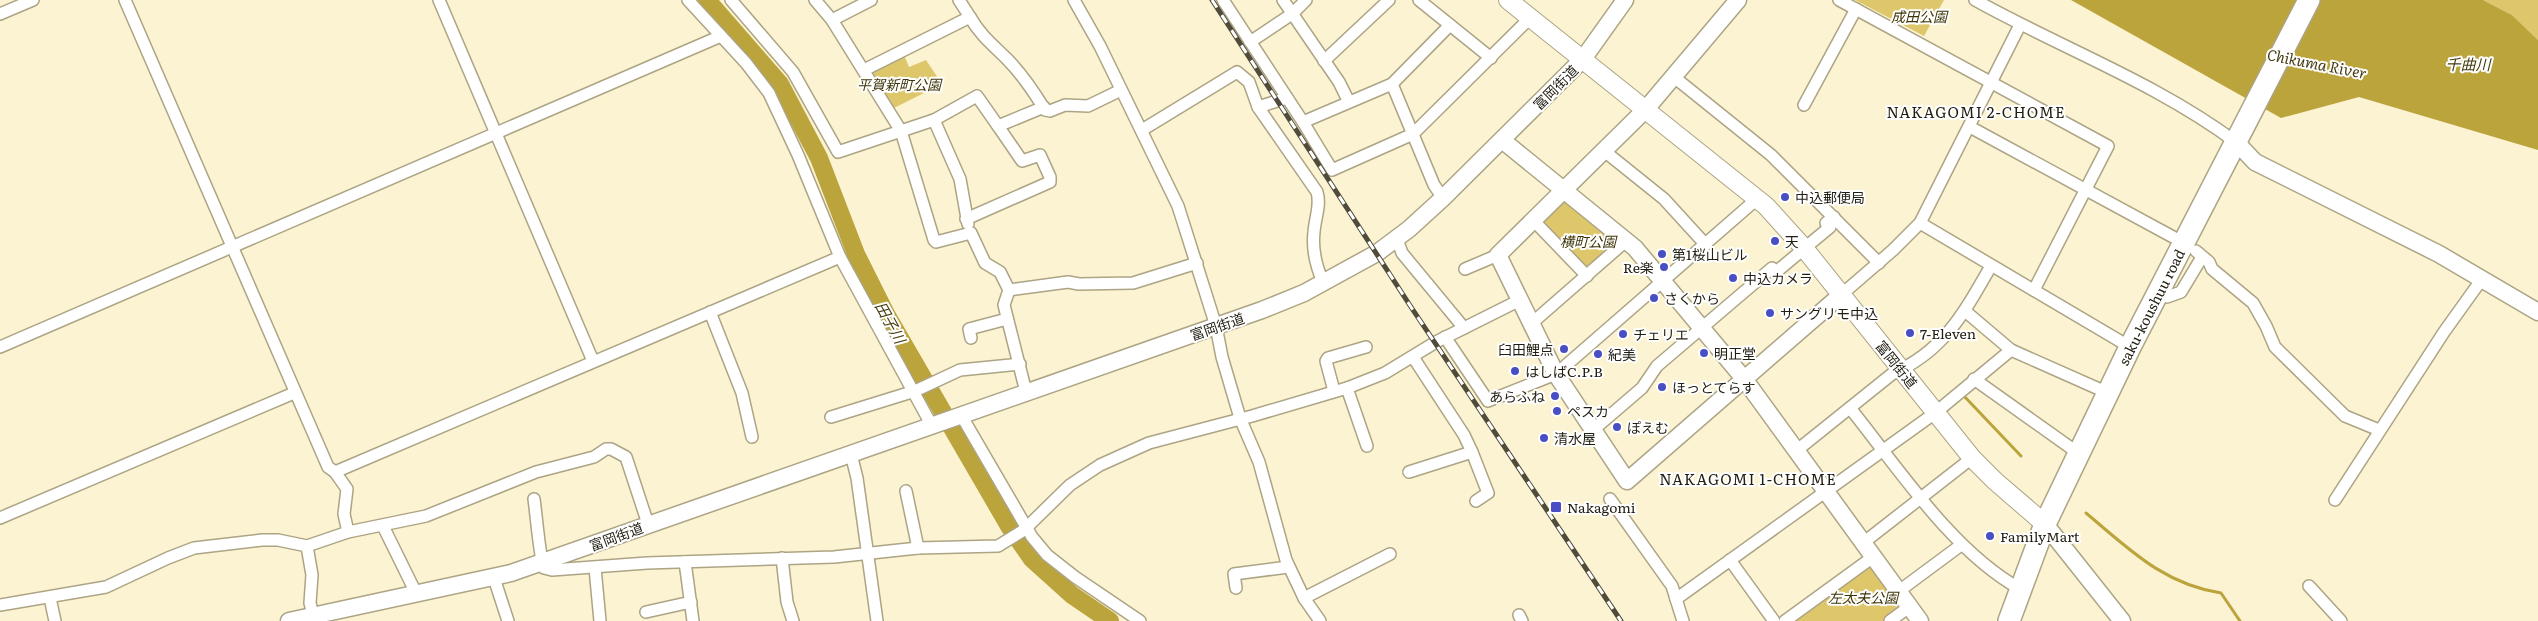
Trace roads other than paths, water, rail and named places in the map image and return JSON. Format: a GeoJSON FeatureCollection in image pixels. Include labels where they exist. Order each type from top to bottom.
{"type":"FeatureCollection","features":[{"type":"Feature","properties":{"kind":"highway","name":"saku-koushuu road"},"geometry":{"type":"LineString","coordinates":[[2009,621],[2044,524],[2078,453],[2158,292],[2309,0]]}},
{"type":"Feature","properties":{"kind":"main road"},"geometry":{"type":"LineString","coordinates":[[1508,0],[1583,59],[1625,0]]}},
{"type":"Feature","properties":{"kind":"main road"},"geometry":{"type":"LineString","coordinates":[[1738,0],[1646,109],[1498,255],[1556,374],[1627,480],[1745,380],[1841,295]]}},
{"type":"Feature","properties":{"kind":"main road","name":"富岡街道"},"geometry":{"type":"LineString","coordinates":[[289,621],[494,578],[1270,307],[1323,282],[1397,239],[1443,198],[1583,59],[1758,198],[1804,248],[1972,458],[2044,524]]}},
{"type":"Feature","properties":{"kind":"main road"},"geometry":{"type":"LineString","coordinates":[[2239,138],[2255,162],[2387,227],[2538,312]]}},
{"type":"Feature","properties":{"kind":"main road"},"geometry":{"type":"LineString","coordinates":[[1502,140],[1627,240],[1664,281],[1745,380],[1920,621]]}},
{"type":"Feature","properties":{"kind":"main road"},"geometry":{"type":"LineString","coordinates":[[2044,524],[2122,621]]}},
{"type":"Feature","properties":{"kind":"street"},"geometry":{"type":"LineString","coordinates":[[0,14],[33,0]]}},
{"type":"Feature","properties":{"kind":"street"},"geometry":{"type":"LineString","coordinates":[[125,0],[294,393],[328,467],[335,472],[346,489],[344,514],[348,532]]}},
{"type":"Feature","properties":{"kind":"street"},"geometry":{"type":"LineString","coordinates":[[439,0],[593,361]]}},
{"type":"Feature","properties":{"kind":"street"},"geometry":{"type":"LineString","coordinates":[[688,0],[751,69],[769,93],[798,155],[840,257],[934,425]]}},
{"type":"Feature","properties":{"kind":"street"},"geometry":{"type":"LineString","coordinates":[[731,0],[793,72],[835,149],[842,151],[934,120],[977,96],[1022,161],[1040,155],[1050,177],[1050,182],[966,219]]}},
{"type":"Feature","properties":{"kind":"street"},"geometry":{"type":"LineString","coordinates":[[815,0],[832,20],[901,131],[934,240],[936,242],[971,233]]}},
{"type":"Feature","properties":{"kind":"street"},"geometry":{"type":"LineString","coordinates":[[832,20],[871,0]]}},
{"type":"Feature","properties":{"kind":"street"},"geometry":{"type":"LineString","coordinates":[[959,0],[988,43],[1006,58],[1044,107],[1050,110],[1065,105],[1084,107],[1121,90]]}},
{"type":"Feature","properties":{"kind":"street"},"geometry":{"type":"LineString","coordinates":[[1074,0],[1100,46],[1178,206],[1198,263],[1240,418],[1259,462],[1288,567],[1304,598],[1320,621]]}},
{"type":"Feature","properties":{"kind":"street"},"geometry":{"type":"LineString","coordinates":[[1223,0],[1332,170],[1413,134],[1530,18]]}},
{"type":"Feature","properties":{"kind":"street"},"geometry":{"type":"LineString","coordinates":[[1283,0],[1324,60],[1349,102]]}},
{"type":"Feature","properties":{"kind":"street"},"geometry":{"type":"LineString","coordinates":[[1250,42],[1292,14],[1306,0]]}},
{"type":"Feature","properties":{"kind":"street"},"geometry":{"type":"LineString","coordinates":[[1324,60],[1389,0]]}},
{"type":"Feature","properties":{"kind":"street"},"geometry":{"type":"LineString","coordinates":[[1419,0],[1491,58]]}},
{"type":"Feature","properties":{"kind":"street"},"geometry":{"type":"LineString","coordinates":[[1839,0],[2108,146],[2034,290]]}},
{"type":"Feature","properties":{"kind":"street"},"geometry":{"type":"LineString","coordinates":[[1975,0],[2020,25],[2166,98],[2239,138]]}},
{"type":"Feature","properties":{"kind":"street"},"geometry":{"type":"LineString","coordinates":[[1804,105],[1856,9]]}},
{"type":"Feature","properties":{"kind":"street"},"geometry":{"type":"LineString","coordinates":[[864,70],[970,17]]}},
{"type":"Feature","properties":{"kind":"street"},"geometry":{"type":"LineString","coordinates":[[1303,122],[1392,84],[1450,25]]}},
{"type":"Feature","properties":{"kind":"street"},"geometry":{"type":"LineString","coordinates":[[1841,295],[1879,263],[1920,223],[1992,84],[2020,25]]}},
{"type":"Feature","properties":{"kind":"street"},"geometry":{"type":"LineString","coordinates":[[0,347],[721,36]]}},
{"type":"Feature","properties":{"kind":"street"},"geometry":{"type":"LineString","coordinates":[[1142,130],[1237,72],[1248,82],[1258,107],[1317,192],[1319,200],[1314,230],[1314,251],[1323,282]]}},
{"type":"Feature","properties":{"kind":"street"},"geometry":{"type":"LineString","coordinates":[[1674,78],[1771,155],[1879,263]]}},
{"type":"Feature","properties":{"kind":"street"},"geometry":{"type":"LineString","coordinates":[[1392,84],[1434,185],[1443,198]]}},
{"type":"Feature","properties":{"kind":"street"},"geometry":{"type":"LineString","coordinates":[[1258,107],[1287,98]]}},
{"type":"Feature","properties":{"kind":"street"},"geometry":{"type":"LineString","coordinates":[[998,126],[1044,107]]}},
{"type":"Feature","properties":{"kind":"street"},"geometry":{"type":"LineString","coordinates":[[934,120],[960,179],[966,219],[971,233],[985,263],[1000,272],[1009,290],[1004,305],[1026,392]]}},
{"type":"Feature","properties":{"kind":"street"},"geometry":{"type":"LineString","coordinates":[[1970,127],[2173,237]]}},
{"type":"Feature","properties":{"kind":"street"},"geometry":{"type":"LineString","coordinates":[[1603,150],[1664,199],[1706,245]]}},
{"type":"Feature","properties":{"kind":"street"},"geometry":{"type":"LineString","coordinates":[[1446,337],[1488,401],[1556,374],[1758,198]]}},
{"type":"Feature","properties":{"kind":"street"},"geometry":{"type":"LineString","coordinates":[[1593,430],[1642,388],[1651,372],[1772,268],[1776,272],[1830,227],[1826,223],[1834,217]]}},
{"type":"Feature","properties":{"kind":"street"},"geometry":{"type":"LineString","coordinates":[[1534,221],[1586,276]]}},
{"type":"Feature","properties":{"kind":"street"},"geometry":{"type":"LineString","coordinates":[[1920,223],[2130,347]]}},
{"type":"Feature","properties":{"kind":"street"},"geometry":{"type":"LineString","coordinates":[[1397,239],[1402,253],[1464,328]]}},
{"type":"Feature","properties":{"kind":"street"},"geometry":{"type":"LineString","coordinates":[[1532,323],[1627,240]]}},
{"type":"Feature","properties":{"kind":"street"},"geometry":{"type":"LineString","coordinates":[[2158,292],[2167,297],[2181,292],[2199,254],[2212,269],[2253,303],[2266,326],[2275,348],[2338,410],[2345,416],[2379,430]]}},
{"type":"Feature","properties":{"kind":"street"},"geometry":{"type":"LineString","coordinates":[[1465,269],[1498,255]]}},
{"type":"Feature","properties":{"kind":"street"},"geometry":{"type":"LineString","coordinates":[[335,472],[840,257]]}},
{"type":"Feature","properties":{"kind":"street"},"geometry":{"type":"LineString","coordinates":[[1009,290],[1068,282],[1079,284],[1133,283],[1198,263]]}},
{"type":"Feature","properties":{"kind":"street"},"geometry":{"type":"LineString","coordinates":[[1796,451],[1892,374],[1901,370],[1948,335],[1965,311],[1991,266]]}},
{"type":"Feature","properties":{"kind":"street"},"geometry":{"type":"LineString","coordinates":[[2335,500],[2379,430],[2482,280]]}},
{"type":"Feature","properties":{"kind":"street"},"geometry":{"type":"LineString","coordinates":[[534,499],[542,551],[541,562],[544,568],[552,570],[685,562],[868,555],[918,548],[998,546],[1026,529],[1070,486],[1100,465],[1149,443],[1347,388],[1386,373],[1446,337],[1520,300]]}},
{"type":"Feature","properties":{"kind":"street"},"geometry":{"type":"LineString","coordinates":[[1965,311],[2011,350],[2108,393]]}},
{"type":"Feature","properties":{"kind":"street"},"geometry":{"type":"LineString","coordinates":[[710,312],[742,393],[752,437]]}},
{"type":"Feature","properties":{"kind":"street"},"geometry":{"type":"LineString","coordinates":[[971,338],[969,329],[1007,319]]}},
{"type":"Feature","properties":{"kind":"street"},"geometry":{"type":"LineString","coordinates":[[1334,391],[1326,361],[1328,358],[1366,347]]}},
{"type":"Feature","properties":{"kind":"street"},"geometry":{"type":"LineString","coordinates":[[1676,599],[1935,413],[2011,350]]}},
{"type":"Feature","properties":{"kind":"street"},"geometry":{"type":"LineString","coordinates":[[1413,357],[1464,435],[1472,452],[1488,493],[1476,501]]}},
{"type":"Feature","properties":{"kind":"street"},"geometry":{"type":"LineString","coordinates":[[830,416],[914,392],[960,370],[1020,364]]}},
{"type":"Feature","properties":{"kind":"street"},"geometry":{"type":"LineString","coordinates":[[1974,379],[2078,453]]}},
{"type":"Feature","properties":{"kind":"street"},"geometry":{"type":"LineString","coordinates":[[1347,388],[1367,446]]}},
{"type":"Feature","properties":{"kind":"street"},"geometry":{"type":"LineString","coordinates":[[0,518],[294,393]]}},
{"type":"Feature","properties":{"kind":"street"},"geometry":{"type":"LineString","coordinates":[[1850,408],[1961,545],[1996,576],[2020,589]]}},
{"type":"Feature","properties":{"kind":"street"},"geometry":{"type":"LineString","coordinates":[[958,416],[995,468],[1026,529],[1047,555],[1140,621]]}},
{"type":"Feature","properties":{"kind":"street"},"geometry":{"type":"LineString","coordinates":[[0,605],[106,587],[194,548],[262,540],[278,540],[307,546],[348,532],[426,516],[536,472],[594,458],[606,449],[611,449],[626,456],[648,524]]}},
{"type":"Feature","properties":{"kind":"street"},"geometry":{"type":"LineString","coordinates":[[1409,472],[1472,452]]}},
{"type":"Feature","properties":{"kind":"street"},"geometry":{"type":"LineString","coordinates":[[851,454],[857,478],[877,621]]}},
{"type":"Feature","properties":{"kind":"street"},"geometry":{"type":"LineString","coordinates":[[1862,543],[1972,458]]}},
{"type":"Feature","properties":{"kind":"street"},"geometry":{"type":"LineString","coordinates":[[906,491],[918,548]]}},
{"type":"Feature","properties":{"kind":"street"},"geometry":{"type":"LineString","coordinates":[[1610,499],[1672,586],[1684,621]]}},
{"type":"Feature","properties":{"kind":"street"},"geometry":{"type":"LineString","coordinates":[[383,526],[416,593]]}},
{"type":"Feature","properties":{"kind":"street"},"geometry":{"type":"LineString","coordinates":[[1899,591],[1961,545]]}},
{"type":"Feature","properties":{"kind":"street"},"geometry":{"type":"LineString","coordinates":[[307,546],[312,576],[310,603],[317,616]]}},
{"type":"Feature","properties":{"kind":"street"},"geometry":{"type":"LineString","coordinates":[[1304,598],[1390,554]]}},
{"type":"Feature","properties":{"kind":"street"},"geometry":{"type":"LineString","coordinates":[[1785,621],[1873,556]]}},
{"type":"Feature","properties":{"kind":"street"},"geometry":{"type":"LineString","coordinates":[[782,558],[787,602],[793,621]]}},
{"type":"Feature","properties":{"kind":"street"},"geometry":{"type":"LineString","coordinates":[[1730,560],[1774,621]]}},
{"type":"Feature","properties":{"kind":"street"},"geometry":{"type":"LineString","coordinates":[[685,562],[693,621]]}},
{"type":"Feature","properties":{"kind":"street"},"geometry":{"type":"LineString","coordinates":[[1236,588],[1233,568],[1288,567]]}},
{"type":"Feature","properties":{"kind":"street"},"geometry":{"type":"LineString","coordinates":[[595,568],[600,621]]}},
{"type":"Feature","properties":{"kind":"street"},"geometry":{"type":"LineString","coordinates":[[494,578],[508,621]]}},
{"type":"Feature","properties":{"kind":"street"},"geometry":{"type":"LineString","coordinates":[[2309,586],[2341,621]]}},
{"type":"Feature","properties":{"kind":"street"},"geometry":{"type":"LineString","coordinates":[[50,598],[55,621]]}},
{"type":"Feature","properties":{"kind":"street"},"geometry":{"type":"LineString","coordinates":[[646,612],[690,602]]}},
{"type":"Feature","properties":{"kind":"street"},"geometry":{"type":"LineString","coordinates":[[1890,621],[1909,607]]}},
{"type":"Feature","properties":{"kind":"water","name":"千曲川"},"geometry":{"type":"Polygon","coordinates":[[[2071,0],[2483,0],[2512,15],[2538,40],[2538,150],[2359,97],[2281,118],[2071,0]]]}},
{"type":"Feature","properties":{"kind":"waterway","name":"田子川"},"geometry":{"type":"LineString","coordinates":[[707,0],[780,84],[819,158],[856,254],[886,314],[1009,526],[1032,559],[1072,595],[1110,621]]}},
{"type":"Feature","properties":{"kind":"waterway"},"geometry":{"type":"LineString","coordinates":[[1963,395],[2021,456]]}},
{"type":"Feature","properties":{"kind":"waterway"},"geometry":{"type":"LineString","coordinates":[[2086,513],[2132,552],[2164,573],[2181,582],[2221,593],[2240,621]]}},
{"type":"Feature","properties":{"kind":"railway"},"geometry":{"type":"LineString","coordinates":[[1212,0],[1411,307],[1621,621]]}},
{"type":"Feature","properties":{"kind":"place","name":"中込郵便局"},"geometry":{"type":"Point","coordinates":[1785,197]}},
{"type":"Feature","properties":{"kind":"place","name":"天"},"geometry":{"type":"Point","coordinates":[1775,241]}},
{"type":"Feature","properties":{"kind":"place","name":"第1桜山ビル"},"geometry":{"type":"Point","coordinates":[1662,254]}},
{"type":"Feature","properties":{"kind":"place","name":"Re楽"},"geometry":{"type":"Point","coordinates":[1664,267]}},
{"type":"Feature","properties":{"kind":"place","name":"中込カメラ"},"geometry":{"type":"Point","coordinates":[1733,278]}},
{"type":"Feature","properties":{"kind":"place","name":"さくから"},"geometry":{"type":"Point","coordinates":[1654,298]}},
{"type":"Feature","properties":{"kind":"place","name":"サングリモ中込"},"geometry":{"type":"Point","coordinates":[1770,313]}},
{"type":"Feature","properties":{"kind":"place","name":"7-Eleven"},"geometry":{"type":"Point","coordinates":[1910,333]}},
{"type":"Feature","properties":{"kind":"place","name":"チェリエ"},"geometry":{"type":"Point","coordinates":[1623,334]}},
{"type":"Feature","properties":{"kind":"place","name":"臼田鯉点"},"geometry":{"type":"Point","coordinates":[1564,349]}},
{"type":"Feature","properties":{"kind":"place","name":"明正堂"},"geometry":{"type":"Point","coordinates":[1704,353]}},
{"type":"Feature","properties":{"kind":"place","name":"紀美"},"geometry":{"type":"Point","coordinates":[1598,354]}},
{"type":"Feature","properties":{"kind":"place","name":"はしばC.P.B"},"geometry":{"type":"Point","coordinates":[1515,371]}},
{"type":"Feature","properties":{"kind":"place","name":"ほっとてらす"},"geometry":{"type":"Point","coordinates":[1662,387]}},
{"type":"Feature","properties":{"kind":"place","name":"あらふね"},"geometry":{"type":"Point","coordinates":[1555,396]}},
{"type":"Feature","properties":{"kind":"place","name":"ペスカ"},"geometry":{"type":"Point","coordinates":[1557,411]}},
{"type":"Feature","properties":{"kind":"place","name":"ぽえむ"},"geometry":{"type":"Point","coordinates":[1617,427]}},
{"type":"Feature","properties":{"kind":"place","name":"清水屋"},"geometry":{"type":"Point","coordinates":[1544,438]}},
{"type":"Feature","properties":{"kind":"place","name":"Nakagomi"},"geometry":{"type":"Point","coordinates":[1556,507]}},
{"type":"Feature","properties":{"kind":"place","name":"FamilyMart"},"geometry":{"type":"Point","coordinates":[1990,536]}},
{"type":"Feature","properties":{"kind":"district","name":"NAKAGOMI 2-CHOME"},"geometry":{"type":"Point","coordinates":[1976,111]}},
{"type":"Feature","properties":{"kind":"district","name":"NAKAGOMI 1-CHOME"},"geometry":{"type":"Point","coordinates":[1748,478]}},
{"type":"Feature","properties":{"kind":"park label","name":"成田公園"},"geometry":{"type":"Point","coordinates":[1919,16]}},
{"type":"Feature","properties":{"kind":"park label","name":"平賀新町公園"},"geometry":{"type":"Point","coordinates":[899,84]}},
{"type":"Feature","properties":{"kind":"park label","name":"横町公園"},"geometry":{"type":"Point","coordinates":[1588,241]}},
{"type":"Feature","properties":{"kind":"park label","name":"左太夫公園"},"geometry":{"type":"Point","coordinates":[1863,597]}},
{"type":"Feature","properties":{"kind":"water label","name":"Chikuma River"},"geometry":{"type":"Point","coordinates":[2317,63]}}]}
